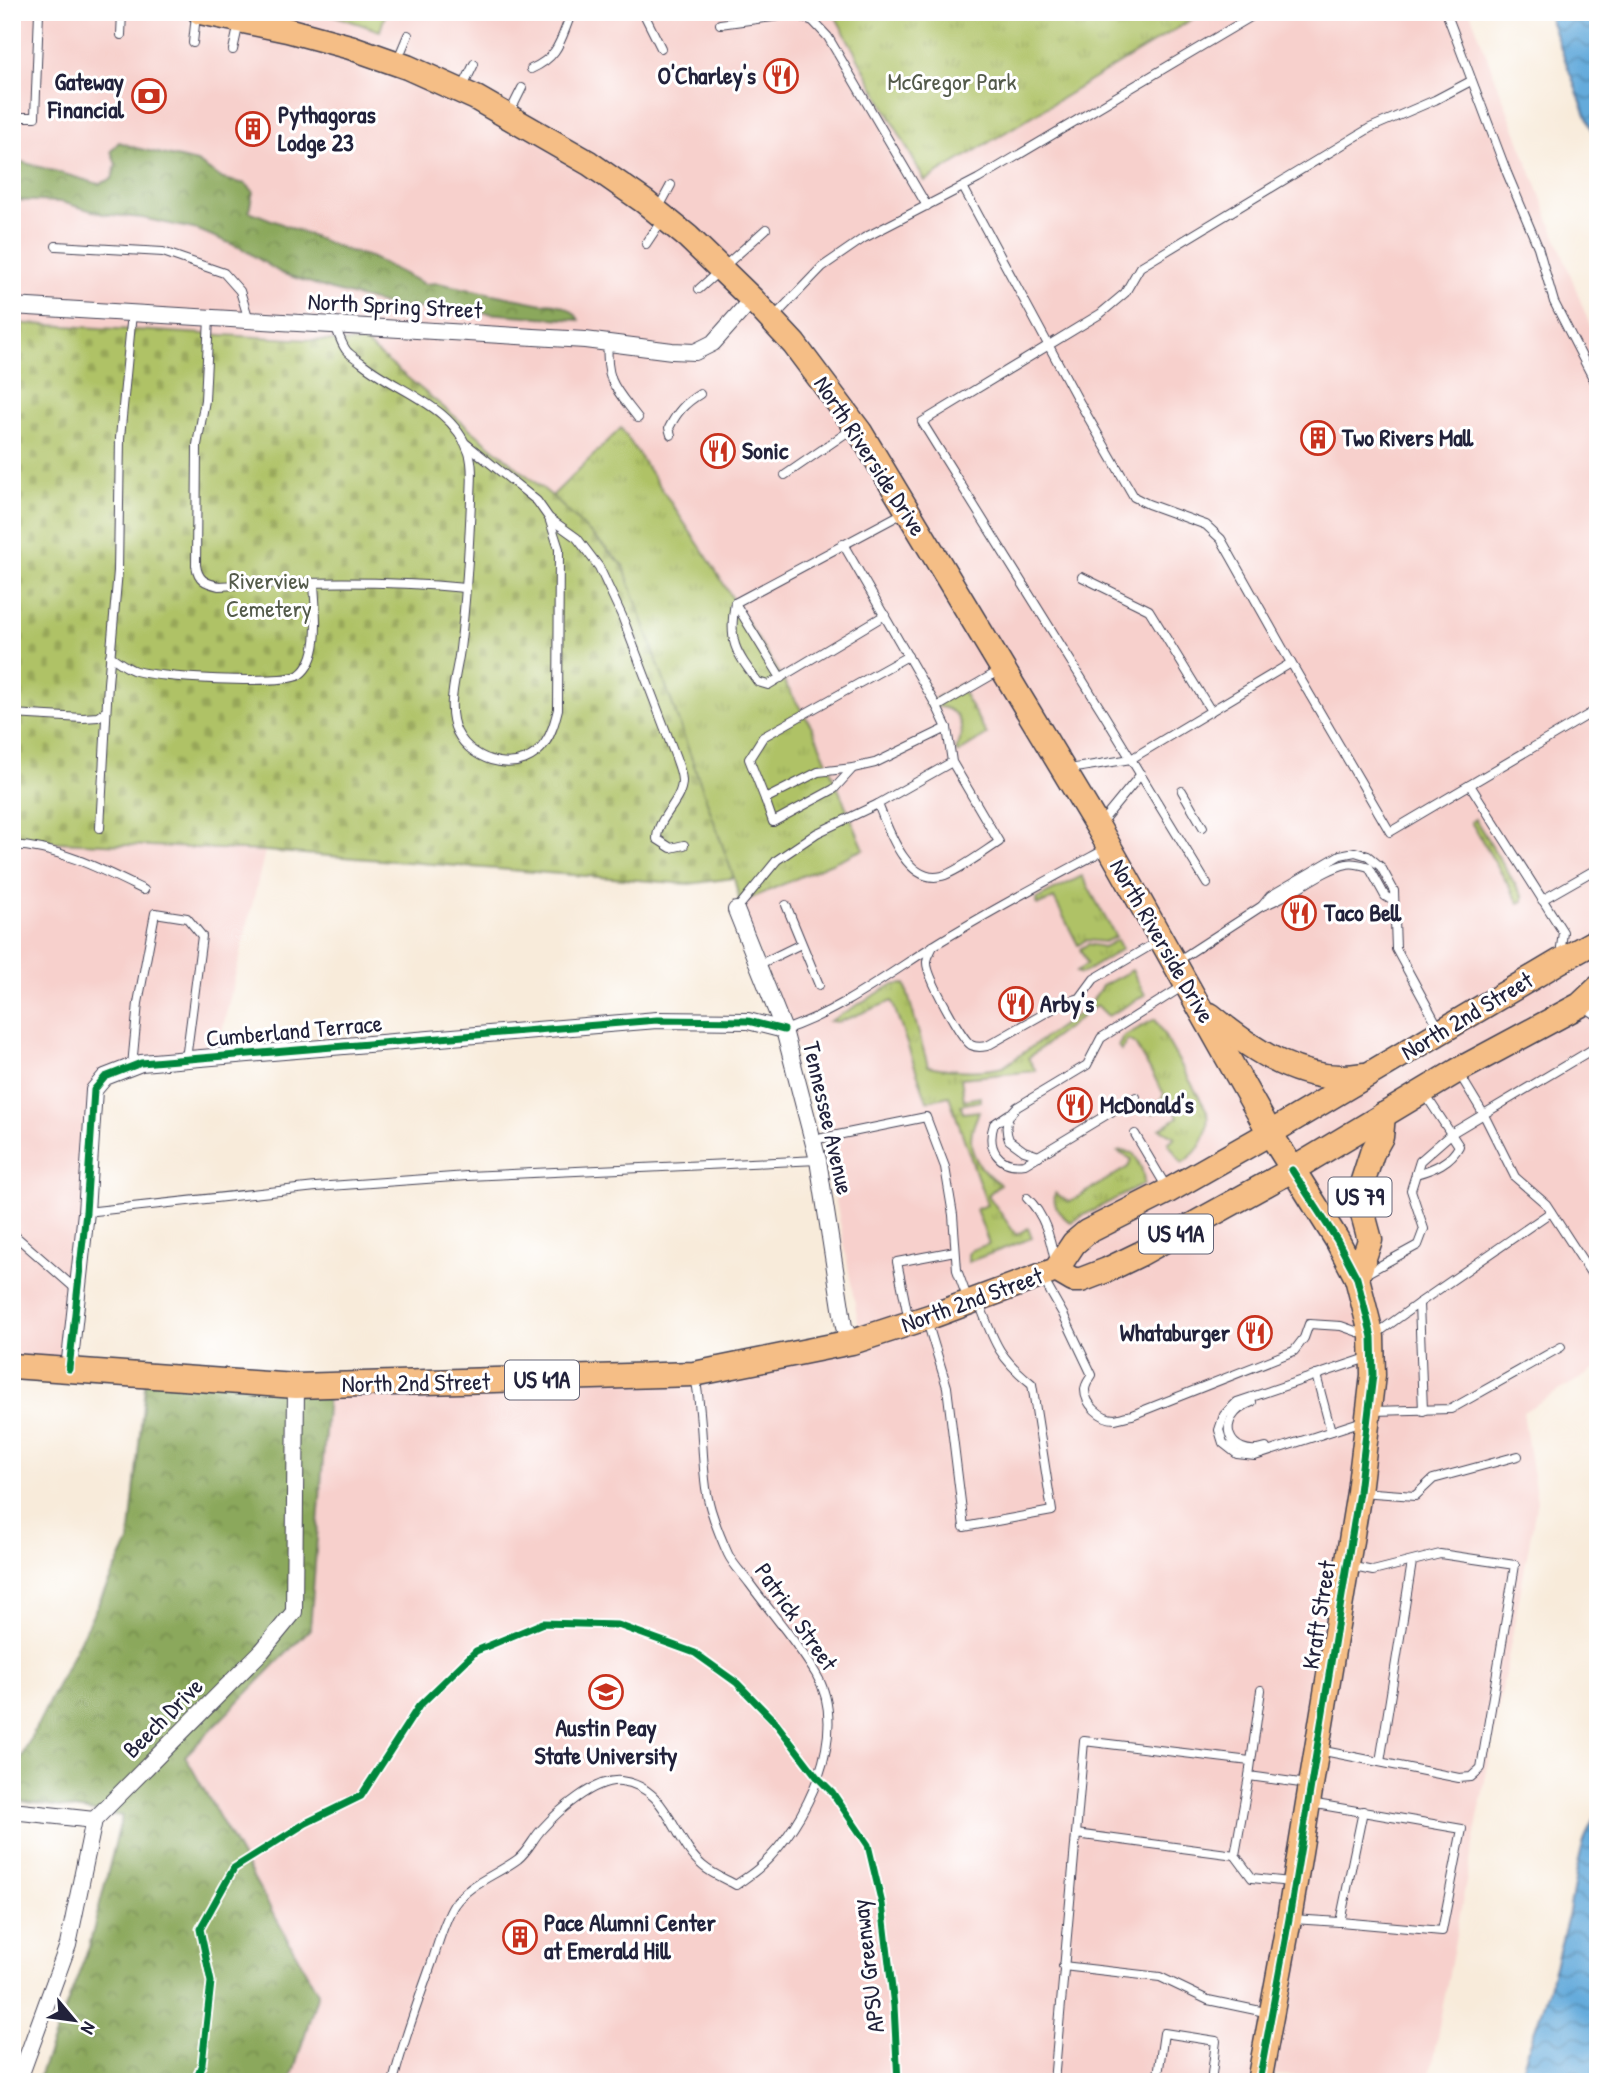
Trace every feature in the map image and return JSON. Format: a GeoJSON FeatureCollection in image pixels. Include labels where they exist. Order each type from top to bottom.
{"type":"FeatureCollection","features":[{"type":"Feature","properties":{"kind":"main road","name":"North Riverside Drive"},"geometry":{"type":"LineString","coordinates":[[198,12],[271,23],[350,47],[396,63],[508,116],[593,166],[660,214],[772,320],[794,344],[856,427],[908,510],[1103,837],[1292,1170]]}},
{"type":"Feature","properties":{"kind":"main road","name":"North 2nd Street"},"geometry":{"type":"LineString","coordinates":[[12,1366],[296,1386],[694,1374],[852,1342],[1049,1273],[1074,1243],[1087,1233],[1270,1133],[1560,961],[1598,942]]}},
{"type":"Feature","properties":{"kind":"main road","name":"North 2nd Street"},"geometry":{"type":"LineString","coordinates":[[1049,1273],[1081,1280],[1107,1270],[1292,1170],[1457,1071],[1592,1003]]}},
{"type":"Feature","properties":{"kind":"main road"},"geometry":{"type":"LineString","coordinates":[[1199,1006],[1238,1039],[1287,1066],[1327,1077],[1371,1074]]}},
{"type":"Feature","properties":{"kind":"main road","name":"US 79"},"geometry":{"type":"LineString","coordinates":[[1357,1278],[1370,1240],[1360,1203],[1362,1187],[1372,1153],[1381,1137],[1383,1115]]}},
{"type":"Feature","properties":{"kind":"main road","name":"Kraft Street"},"geometry":{"type":"LineString","coordinates":[[1259,2082],[1289,1919],[1359,1492],[1373,1375],[1372,1346],[1357,1278],[1337,1240],[1292,1170]]}},
{"type":"Feature","properties":{"kind":"street","name":"North Spring Street"},"geometry":{"type":"LineString","coordinates":[[12,306],[608,343],[695,352],[713,342],[752,299]]}},
{"type":"Feature","properties":{"kind":"street","name":"Tennessee Avenue"},"geometry":{"type":"LineString","coordinates":[[736,910],[784,1030],[818,1160],[844,1326],[852,1342]]}},
{"type":"Feature","properties":{"kind":"street","name":"Cumberland Terrace"},"geometry":{"type":"LineString","coordinates":[[69,1369],[86,1212],[94,1090],[105,1077],[141,1063],[657,1020],[748,1021],[784,1030]]}},
{"type":"Feature","properties":{"kind":"street","name":"Beech Drive"},"geometry":{"type":"LineString","coordinates":[[94,1820],[262,1651],[294,1612],[296,1386]]}},
{"type":"Feature","properties":{"kind":"street"},"geometry":{"type":"LineString","coordinates":[[12,1811],[94,1820],[68,1945],[18,2082]]}},
{"type":"Feature","properties":{"kind":"lane"},"geometry":{"type":"LineString","coordinates":[[12,117],[35,117],[39,12]]}},
{"type":"Feature","properties":{"kind":"lane"},"geometry":{"type":"LineString","coordinates":[[121,36],[122,12]]}},
{"type":"Feature","properties":{"kind":"lane"},"geometry":{"type":"LineString","coordinates":[[193,43],[198,12]]}},
{"type":"Feature","properties":{"kind":"lane"},"geometry":{"type":"LineString","coordinates":[[531,69],[547,62],[555,53],[572,12]]}},
{"type":"Feature","properties":{"kind":"lane"},"geometry":{"type":"LineString","coordinates":[[643,12],[661,48]]}},
{"type":"Feature","properties":{"kind":"lane"},"geometry":{"type":"LineString","coordinates":[[772,320],[822,267],[864,238],[963,187],[1259,12]]}},
{"type":"Feature","properties":{"kind":"lane"},"geometry":{"type":"LineString","coordinates":[[1446,12],[1538,247],[1554,302],[1598,388]]}},
{"type":"Feature","properties":{"kind":"lane"},"geometry":{"type":"LineString","coordinates":[[720,24],[794,14],[813,21],[828,37],[927,206]]}},
{"type":"Feature","properties":{"kind":"lane"},"geometry":{"type":"LineString","coordinates":[[233,50],[240,20]]}},
{"type":"Feature","properties":{"kind":"lane"},"geometry":{"type":"LineString","coordinates":[[396,63],[408,35]]}},
{"type":"Feature","properties":{"kind":"lane"},"geometry":{"type":"LineString","coordinates":[[461,92],[474,64]]}},
{"type":"Feature","properties":{"kind":"lane"},"geometry":{"type":"LineString","coordinates":[[1207,884],[922,422],[1100,314],[1125,293],[1140,267],[1370,128],[1471,81]]}},
{"type":"Feature","properties":{"kind":"lane"},"geometry":{"type":"LineString","coordinates":[[508,116],[522,88]]}},
{"type":"Feature","properties":{"kind":"lane"},"geometry":{"type":"LineString","coordinates":[[646,244],[671,185]]}},
{"type":"Feature","properties":{"kind":"lane"},"geometry":{"type":"LineString","coordinates":[[963,187],[1134,497],[1147,505],[1206,525],[1221,539],[1390,832],[1598,709]]}},
{"type":"Feature","properties":{"kind":"lane"},"geometry":{"type":"LineString","coordinates":[[699,289],[766,229]]}},
{"type":"Feature","properties":{"kind":"lane"},"geometry":{"type":"LineString","coordinates":[[56,246],[163,252],[223,273],[240,291],[249,320]]}},
{"type":"Feature","properties":{"kind":"lane"},"geometry":{"type":"LineString","coordinates":[[100,828],[106,710],[118,571],[120,438],[132,313]]}},
{"type":"Feature","properties":{"kind":"lane"},"geometry":{"type":"LineString","coordinates":[[209,318],[205,400],[198,445],[198,575],[205,584],[425,584],[465,588]]}},
{"type":"Feature","properties":{"kind":"lane"},"geometry":{"type":"LineString","coordinates":[[335,325],[345,349],[374,373],[446,418],[464,442],[470,456],[472,475],[465,588],[453,694],[453,721],[458,735],[480,757],[493,762],[518,761],[531,756],[544,745],[554,728],[558,709],[559,549],[549,518],[537,501],[464,442]]}},
{"type":"Feature","properties":{"kind":"lane"},"geometry":{"type":"LineString","coordinates":[[608,343],[607,365],[610,380],[638,418]]}},
{"type":"Feature","properties":{"kind":"lane"},"geometry":{"type":"LineString","coordinates":[[671,435],[669,428],[677,413],[687,402],[700,394]]}},
{"type":"Feature","properties":{"kind":"lane"},"geometry":{"type":"LineString","coordinates":[[785,475],[856,427]]}},
{"type":"Feature","properties":{"kind":"lane"},"geometry":{"type":"LineString","coordinates":[[735,603],[908,510]]}},
{"type":"Feature","properties":{"kind":"lane"},"geometry":{"type":"LineString","coordinates":[[549,518],[577,538],[598,567],[622,616],[672,746],[682,781],[681,789],[657,828],[657,839],[671,848],[684,845]]}},
{"type":"Feature","properties":{"kind":"lane"},"geometry":{"type":"LineString","coordinates":[[843,544],[937,707],[947,728],[952,762],[999,842],[943,876],[928,877],[910,866],[892,839],[878,804]]}},
{"type":"Feature","properties":{"kind":"lane"},"geometry":{"type":"LineString","coordinates":[[1082,577],[1149,610],[1211,711]]}},
{"type":"Feature","properties":{"kind":"lane"},"geometry":{"type":"LineString","coordinates":[[110,656],[135,671],[153,674],[246,681],[289,679],[303,670],[316,643],[314,583]]}},
{"type":"Feature","properties":{"kind":"lane"},"geometry":{"type":"LineString","coordinates":[[735,603],[731,625],[734,644],[758,682],[768,685],[885,615]]}},
{"type":"Feature","properties":{"kind":"lane"},"geometry":{"type":"LineString","coordinates":[[735,603],[781,678]]}},
{"type":"Feature","properties":{"kind":"lane"},"geometry":{"type":"LineString","coordinates":[[853,768],[834,789],[773,822],[749,759],[763,737],[908,656]]}},
{"type":"Feature","properties":{"kind":"lane"},"geometry":{"type":"LineString","coordinates":[[1062,770],[1131,759],[1291,663]]}},
{"type":"Feature","properties":{"kind":"lane"},"geometry":{"type":"LineString","coordinates":[[937,707],[1002,670]]}},
{"type":"Feature","properties":{"kind":"lane"},"geometry":{"type":"LineString","coordinates":[[12,714],[83,718],[99,717],[106,710]]}},
{"type":"Feature","properties":{"kind":"lane"},"geometry":{"type":"LineString","coordinates":[[765,799],[818,772],[875,763],[947,728]]}},
{"type":"Feature","properties":{"kind":"lane"},"geometry":{"type":"LineString","coordinates":[[736,910],[777,860],[817,833],[878,804],[952,762]]}},
{"type":"Feature","properties":{"kind":"lane"},"geometry":{"type":"LineString","coordinates":[[784,1030],[803,1024],[901,970],[933,946],[1103,837],[1140,774]]}},
{"type":"Feature","properties":{"kind":"lane"},"geometry":{"type":"LineString","coordinates":[[1470,785],[1563,932],[1560,961]]}},
{"type":"Feature","properties":{"kind":"lane"},"geometry":{"type":"LineString","coordinates":[[1182,791],[1203,827]]}},
{"type":"Feature","properties":{"kind":"lane"},"geometry":{"type":"LineString","coordinates":[[12,845],[30,846],[61,855],[144,890]]}},
{"type":"Feature","properties":{"kind":"lane"},"geometry":{"type":"LineString","coordinates":[[1136,1097],[1025,1164],[1002,1161],[993,1151],[991,1133],[995,1124],[1017,1107],[1087,1065],[1101,1038],[1262,906],[1275,902],[1348,863],[1368,867],[1385,896],[1394,901],[1396,949],[1442,1032]]}},
{"type":"Feature","properties":{"kind":"lane"},"geometry":{"type":"LineString","coordinates":[[1542,900],[1598,867]]}},
{"type":"Feature","properties":{"kind":"lane"},"geometry":{"type":"LineString","coordinates":[[786,905],[820,985]]}},
{"type":"Feature","properties":{"kind":"lane"},"geometry":{"type":"LineString","coordinates":[[132,1066],[138,1003],[155,913],[187,918],[202,936],[186,1059]]}},
{"type":"Feature","properties":{"kind":"lane"},"geometry":{"type":"LineString","coordinates":[[933,946],[927,962],[934,985],[964,1038],[972,1046],[979,1048],[1063,1003],[1080,998],[1094,979],[1161,940]]}},
{"type":"Feature","properties":{"kind":"lane"},"geometry":{"type":"LineString","coordinates":[[758,965],[801,944]]}},
{"type":"Feature","properties":{"kind":"lane"},"geometry":{"type":"LineString","coordinates":[[1357,1278],[1418,1245],[1424,1229],[1412,1190],[1420,1161],[1452,1133],[1598,1046]]}},
{"type":"Feature","properties":{"kind":"lane"},"geometry":{"type":"LineString","coordinates":[[1457,1071],[1483,1113],[1515,1177],[1546,1203],[1598,1284]]}},
{"type":"Feature","properties":{"kind":"lane"},"geometry":{"type":"LineString","coordinates":[[1416,1174],[1430,1170],[1454,1156],[1460,1146],[1423,1091]]}},
{"type":"Feature","properties":{"kind":"lane"},"geometry":{"type":"LineString","coordinates":[[1009,1114],[1006,1124],[1009,1140],[1024,1151],[1039,1156]]}},
{"type":"Feature","properties":{"kind":"lane"},"geometry":{"type":"LineString","coordinates":[[813,1140],[926,1117],[945,1167],[953,1215],[957,1270],[996,1347],[1014,1369],[1032,1384],[1052,1511],[964,1527],[947,1387],[918,1321],[897,1262],[955,1251]]}},
{"type":"Feature","properties":{"kind":"lane"},"geometry":{"type":"LineString","coordinates":[[1135,1134],[1168,1191]]}},
{"type":"Feature","properties":{"kind":"lane"},"geometry":{"type":"LineString","coordinates":[[86,1212],[316,1187],[467,1176],[818,1160]]}},
{"type":"Feature","properties":{"kind":"lane"},"geometry":{"type":"LineString","coordinates":[[1027,1198],[1034,1205],[1049,1233],[1049,1273],[1063,1314],[1092,1375],[1085,1385],[1085,1394],[1103,1417],[1115,1419],[1132,1415],[1294,1352],[1304,1338],[1309,1324],[1341,1326],[1372,1346]]}},
{"type":"Feature","properties":{"kind":"lane"},"geometry":{"type":"LineString","coordinates":[[1551,1212],[1419,1303],[1372,1346],[1316,1375],[1237,1402],[1224,1415],[1219,1430],[1223,1443],[1237,1454],[1255,1456],[1368,1415],[1451,1409],[1561,1347]]}},
{"type":"Feature","properties":{"kind":"lane"},"geometry":{"type":"LineString","coordinates":[[12,1233],[78,1291]]}},
{"type":"Feature","properties":{"kind":"lane"},"geometry":{"type":"LineString","coordinates":[[1419,1303],[1423,1412]]}},
{"type":"Feature","properties":{"kind":"lane","name":"Patrick Street"},"geometry":{"type":"LineString","coordinates":[[393,2082],[425,1979],[455,1904],[466,1891],[496,1875],[522,1856],[541,1830],[564,1808],[590,1789],[620,1781],[650,1791],[669,1814],[682,1841],[704,1867],[736,1885],[761,1867],[806,1807],[826,1751],[829,1727],[823,1687],[802,1654],[729,1557],[706,1490],[700,1400],[694,1374]]}},
{"type":"Feature","properties":{"kind":"lane"},"geometry":{"type":"LineString","coordinates":[[1316,1375],[1327,1432]]}},
{"type":"Feature","properties":{"kind":"lane"},"geometry":{"type":"LineString","coordinates":[[1359,1492],[1415,1496],[1433,1479],[1518,1456]]}},
{"type":"Feature","properties":{"kind":"lane"},"geometry":{"type":"LineString","coordinates":[[1316,1749],[1459,1778],[1471,1777],[1481,1768],[1515,1565],[1440,1554],[1373,1571],[1347,1566]]}},
{"type":"Feature","properties":{"kind":"lane"},"geometry":{"type":"LineString","coordinates":[[1380,1762],[1412,1562]]}},
{"type":"Feature","properties":{"kind":"lane"},"geometry":{"type":"LineString","coordinates":[[1261,1690],[1236,1856],[1252,1878],[1294,1882]]}},
{"type":"Feature","properties":{"kind":"lane"},"geometry":{"type":"LineString","coordinates":[[1054,2082],[1084,1741],[1251,1761]]}},
{"type":"Feature","properties":{"kind":"lane"},"geometry":{"type":"LineString","coordinates":[[1249,1776],[1363,1811],[1462,1829],[1442,1931],[1289,1919]]}},
{"type":"Feature","properties":{"kind":"lane"},"geometry":{"type":"LineString","coordinates":[[1340,1922],[1363,1811]]}},
{"type":"Feature","properties":{"kind":"lane"},"geometry":{"type":"LineString","coordinates":[[1076,1834],[1236,1856]]}},
{"type":"Feature","properties":{"kind":"lane"},"geometry":{"type":"LineString","coordinates":[[1063,1966],[1160,1977],[1208,2000],[1272,2014]]}},
{"type":"Feature","properties":{"kind":"lane"},"geometry":{"type":"LineString","coordinates":[[1157,2082],[1164,2033],[1216,2041],[1211,2082]]}},
{"type":"Feature","properties":{"kind":"shaded area"},"geometry":{"type":"Polygon","coordinates":[[[12,12],[324,12],[379,31],[386,12],[833,12],[925,181],[1204,12],[1470,12],[1598,342],[1598,1368],[1523,1412],[1537,1502],[1429,2080],[1274,2075],[1272,2082],[290,2082],[318,1992],[185,1756],[310,1629],[329,1381],[656,1375],[860,1332],[818,1103],[740,903],[864,849],[812,727],[707,557],[621,428],[552,496],[365,343],[12,323],[12,12]]]}},
{"type":"Feature","properties":{"kind":"shaded area"},"geometry":{"type":"Polygon","coordinates":[[[12,840],[265,851],[216,1056],[141,1063],[94,1090],[69,1369],[12,1366],[12,840]]]}},
{"type":"Feature","properties":{"kind":"green space"},"geometry":{"type":"Polygon","coordinates":[[[324,12],[386,12],[380,31],[324,12]]]}},
{"type":"Feature","properties":{"kind":"green space","name":"McGregor Park"},"geometry":{"type":"Polygon","coordinates":[[[833,12],[1204,12],[925,181],[833,12]]]}},
{"type":"Feature","properties":{"kind":"green space"},"geometry":{"type":"Polygon","coordinates":[[[119,142],[197,162],[223,179],[246,184],[253,191],[249,211],[370,257],[424,284],[438,283],[559,305],[573,312],[579,320],[392,306],[281,273],[241,248],[198,230],[142,218],[103,214],[61,202],[12,200],[12,159],[99,184],[112,179],[116,165],[111,151],[119,142]]]}},
{"type":"Feature","properties":{"kind":"green space","name":"Riverview Cemetery"},"geometry":{"type":"Polygon","coordinates":[[[12,323],[365,343],[552,496],[623,565],[734,878],[689,884],[265,851],[12,840],[12,323]]]}},
{"type":"Feature","properties":{"kind":"green space"},"geometry":{"type":"Polygon","coordinates":[[[621,428],[707,557],[812,727],[864,849],[740,903],[734,878],[552,496],[621,428]]]}},
{"type":"Feature","properties":{"kind":"green space"},"geometry":{"type":"Polygon","coordinates":[[[959,685],[987,735],[958,753],[956,750],[961,732],[958,718],[953,712],[927,707],[926,704],[959,685]]]}},
{"type":"Feature","properties":{"kind":"green space"},"geometry":{"type":"Polygon","coordinates":[[[1475,819],[1523,901],[1519,903],[1471,822],[1475,819]]]}},
{"type":"Feature","properties":{"kind":"green space"},"geometry":{"type":"Polygon","coordinates":[[[1082,876],[1116,937],[1104,942],[1086,940],[1078,945],[1054,898],[1036,904],[1036,899],[1082,876]]]}},
{"type":"Feature","properties":{"kind":"green space"},"geometry":{"type":"Polygon","coordinates":[[[1117,940],[1122,949],[1085,972],[1076,972],[1087,964],[1080,949],[1088,944],[1104,947],[1117,940]]]}},
{"type":"Feature","properties":{"kind":"green space"},"geometry":{"type":"Polygon","coordinates":[[[1132,970],[1145,995],[1108,1016],[1097,1005],[1028,1058],[1036,1071],[961,1078],[964,1100],[980,1097],[980,1101],[961,1105],[963,1113],[979,1111],[971,1140],[974,1155],[982,1169],[1000,1184],[988,1195],[1016,1235],[1028,1228],[1032,1238],[968,1262],[971,1250],[989,1244],[976,1209],[987,1205],[949,1096],[927,1101],[892,1001],[839,1022],[830,1021],[892,985],[905,984],[928,1066],[966,1071],[994,1069],[1003,1067],[1088,1007],[1102,986],[1132,970]]]}},
{"type":"Feature","properties":{"kind":"green space"},"geometry":{"type":"Polygon","coordinates":[[[1155,1019],[1207,1111],[1207,1127],[1203,1141],[1182,1163],[1168,1143],[1175,1137],[1160,1129],[1178,1117],[1170,1104],[1151,1115],[1164,1094],[1135,1044],[1128,1040],[1121,1050],[1118,1046],[1123,1037],[1155,1019]]]}},
{"type":"Feature","properties":{"kind":"green space"},"geometry":{"type":"Polygon","coordinates":[[[1118,1152],[1133,1153],[1140,1164],[1144,1184],[1071,1222],[1064,1217],[1056,1206],[1055,1193],[1069,1202],[1128,1167],[1131,1159],[1118,1152]]]}},
{"type":"Feature","properties":{"kind":"green space"},"geometry":{"type":"Polygon","coordinates":[[[147,1366],[329,1381],[310,1629],[185,1756],[318,1993],[290,2082],[37,2082],[89,1947],[122,1816],[12,1800],[12,1776],[129,1542],[147,1366]]]}},
{"type":"Feature","properties":{"kind":"water"},"geometry":{"type":"Polygon","coordinates":[[[1547,12],[1598,12],[1598,147],[1547,12]]]}},
{"type":"Feature","properties":{"kind":"water"},"geometry":{"type":"Polygon","coordinates":[[[1598,1811],[1598,2082],[1519,2082],[1560,1948],[1581,1850],[1598,1811]]]}},
{"type":"Feature","properties":{"kind":"cycle path"},"geometry":{"type":"LineString","coordinates":[[69,1369],[86,1212],[94,1090],[105,1077],[141,1063],[657,1020],[748,1021],[784,1030]]}},
{"type":"Feature","properties":{"kind":"cycle path"},"geometry":{"type":"LineString","coordinates":[[1259,2082],[1289,1919],[1359,1492],[1373,1375],[1372,1337],[1357,1278],[1337,1240],[1292,1170]]}},
{"type":"Feature","properties":{"kind":"cycle path","name":"APSU Greenway"},"geometry":{"type":"LineString","coordinates":[[195,2082],[202,2064],[211,1982],[200,1929],[234,1868],[306,1823],[361,1796],[419,1706],[476,1651],[543,1623],[618,1625],[695,1653],[737,1683],[775,1722],[817,1777],[832,1792],[868,1845],[882,1904],[894,2006],[898,2082]]}},
{"type":"Feature","properties":{"kind":"place","name":"O'Charley's"},"geometry":{"type":"Point","coordinates":[781,76]}},
{"type":"Feature","properties":{"kind":"place","name":"Gateway Financial"},"geometry":{"type":"Point","coordinates":[149,96]}},
{"type":"Feature","properties":{"kind":"place","name":"Pythagoras Lodge 23"},"geometry":{"type":"Point","coordinates":[253,129]}},
{"type":"Feature","properties":{"kind":"place","name":"Two Rivers Mall"},"geometry":{"type":"Point","coordinates":[1318,438]}},
{"type":"Feature","properties":{"kind":"place","name":"Sonic"},"geometry":{"type":"Point","coordinates":[718,451]}},
{"type":"Feature","properties":{"kind":"place","name":"Taco Bell"},"geometry":{"type":"Point","coordinates":[1299,913]}},
{"type":"Feature","properties":{"kind":"place","name":"Arby's"},"geometry":{"type":"Point","coordinates":[1016,1004]}},
{"type":"Feature","properties":{"kind":"place","name":"McDonald's"},"geometry":{"type":"Point","coordinates":[1075,1105]}},
{"type":"Feature","properties":{"kind":"place","name":"Whataburger"},"geometry":{"type":"Point","coordinates":[1255,1333]}},
{"type":"Feature","properties":{"kind":"place","name":"Austin Peay State University"},"geometry":{"type":"Point","coordinates":[606,1692]}},
{"type":"Feature","properties":{"kind":"place","name":"Pace Alumni Center at Emerald Hill"},"geometry":{"type":"Point","coordinates":[520,1937]}}]}
